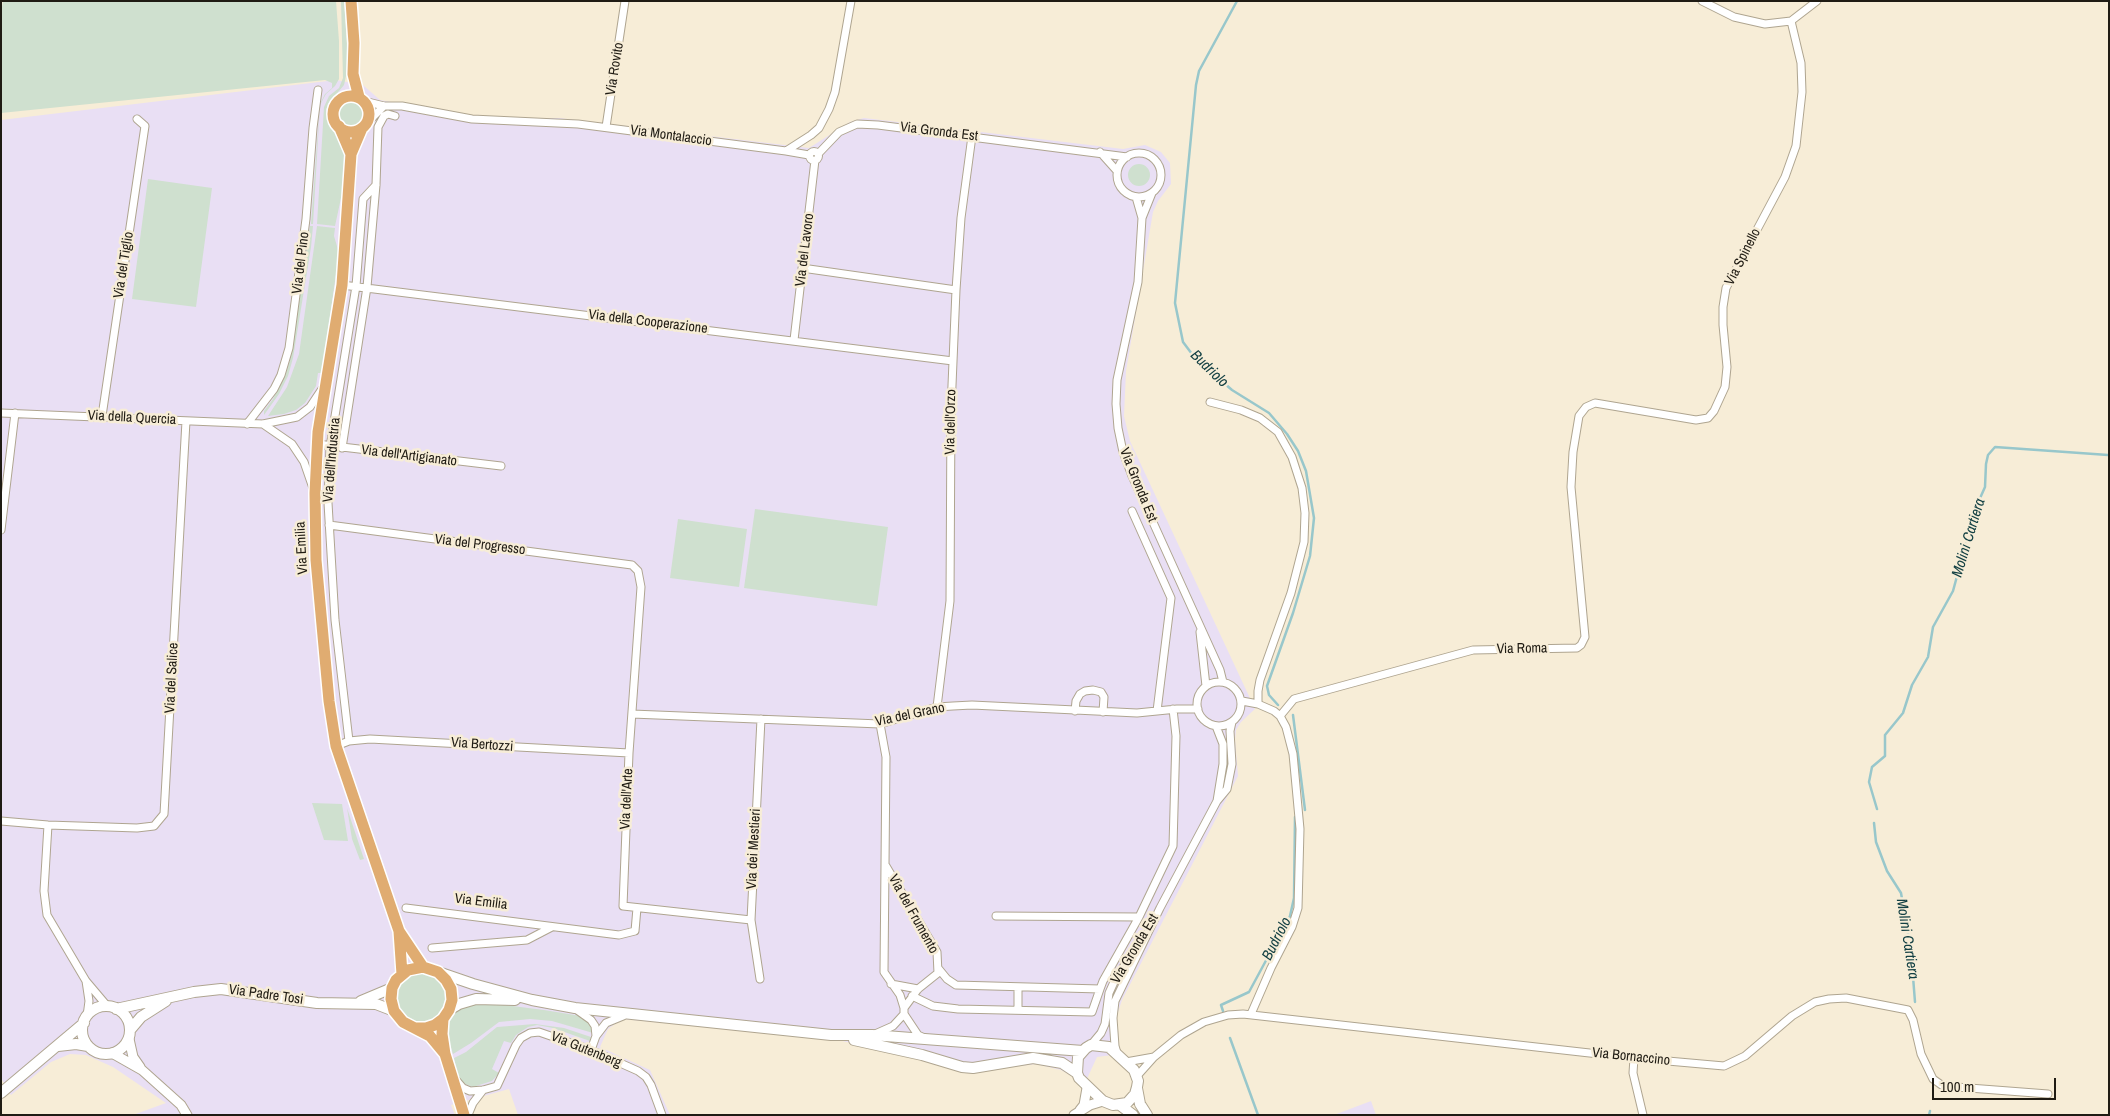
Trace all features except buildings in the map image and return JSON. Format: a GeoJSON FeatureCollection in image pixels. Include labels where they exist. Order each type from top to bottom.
{"type":"FeatureCollection","features":[{"type":"Feature","properties":{"kind":"main road","name":"Via Emilia"},"geometry":{"type":"LineString","coordinates":[[351,1],[354,42],[352,74],[337,104],[334,115],[351,154]]}},
{"type":"Feature","properties":{"kind":"main road","name":"Via Emilia"},"geometry":{"type":"LineString","coordinates":[[352,74],[361,99],[369,112],[351,154],[342,285],[317,444],[315,493],[316,560],[329,701],[336,746],[399,931],[402,974]]}},
{"type":"Feature","properties":{"kind":"main road"},"geometry":{"type":"LineString","coordinates":[[341,99],[353,96],[361,99]]}},
{"type":"Feature","properties":{"kind":"main road"},"geometry":{"type":"LineString","coordinates":[[339,126],[350,131],[364,126]]}},
{"type":"Feature","properties":{"kind":"main road","name":"Via Emilia"},"geometry":{"type":"LineString","coordinates":[[399,931],[423,967]]}},
{"type":"Feature","properties":{"kind":"main road"},"geometry":{"type":"LineString","coordinates":[[445,1054],[430,1036],[403,1022],[394,1011],[391,999],[392,988],[402,974],[423,967],[473,984],[532,1000],[575,1008],[831,1035],[872,1035],[928,1040],[1087,1048],[1109,1047],[1134,1070],[1137,1076],[1140,1104],[1147,1115]]}},
{"type":"Feature","properties":{"kind":"main road"},"geometry":{"type":"LineString","coordinates":[[438,972],[446,980],[450,989],[452,1000],[446,1014],[442,1034],[445,1054],[464,1115]]}},
{"type":"Feature","properties":{"kind":"main road","name":"Via Padre Tosi"},"geometry":{"type":"LineString","coordinates":[[359,1002],[392,988]]}},
{"type":"Feature","properties":{"kind":"main road","name":"Via Padre Tosi"},"geometry":{"type":"LineString","coordinates":[[1,1093],[58,1046],[93,1010],[221,989],[317,1003],[359,1002],[384,1005],[394,1011]]}},
{"type":"Feature","properties":{"kind":"main road","name":"Via Padre Tosi"},"geometry":{"type":"LineString","coordinates":[[112,1053],[119,1050],[141,1017],[174,997]]}},
{"type":"Feature","properties":{"kind":"main road"},"geometry":{"type":"LineString","coordinates":[[416,1028],[426,1028],[435,1025],[459,1004],[476,999],[532,1000]]}},
{"type":"Feature","properties":{"kind":"main road"},"geometry":{"type":"LineString","coordinates":[[112,1008],[126,1018],[129,1034]]}},
{"type":"Feature","properties":{"kind":"main road"},"geometry":{"type":"LineString","coordinates":[[85,1020],[82,1031],[88,1046]]}},
{"type":"Feature","properties":{"kind":"main road"},"geometry":{"type":"LineString","coordinates":[[831,1035],[973,1068],[1033,1058],[1062,1063],[1077,1073],[1087,1088],[1103,1101],[1113,1105],[1120,1105],[1132,1099],[1137,1087]]}},
{"type":"Feature","properties":{"kind":"main road"},"geometry":{"type":"LineString","coordinates":[[58,1046],[76,1044],[88,1046],[99,1053],[112,1053]]}},
{"type":"Feature","properties":{"kind":"main road"},"geometry":{"type":"LineString","coordinates":[[1077,1073],[1078,1057],[1087,1048]]}},
{"type":"Feature","properties":{"kind":"main road"},"geometry":{"type":"LineString","coordinates":[[1120,1105],[1133,1115]]}},
{"type":"Feature","properties":{"kind":"street","name":"Via Rovito"},"geometry":{"type":"LineString","coordinates":[[606,127],[625,1]]}},
{"type":"Feature","properties":{"kind":"street"},"geometry":{"type":"LineString","coordinates":[[786,151],[819,128],[829,109],[835,92],[851,1]]}},
{"type":"Feature","properties":{"kind":"street"},"geometry":{"type":"LineString","coordinates":[[1702,1],[1734,17],[1765,24],[1791,20],[1817,1]]}},
{"type":"Feature","properties":{"kind":"street","name":"Via Spinello"},"geometry":{"type":"LineString","coordinates":[[1573,452],[1579,416],[1586,407],[1595,403],[1696,420],[1708,418],[1714,411],[1725,387],[1728,368],[1723,325],[1726,288],[1785,177],[1796,146],[1802,92],[1800,52],[1791,20]]}},
{"type":"Feature","properties":{"kind":"street","name":"Via del Pino"},"geometry":{"type":"LineString","coordinates":[[246,424],[274,389],[281,375],[289,348],[306,224],[318,90]]}},
{"type":"Feature","properties":{"kind":"street","name":"Via Montalaccio"},"geometry":{"type":"LineString","coordinates":[[361,99],[384,106],[402,106],[472,119],[550,122],[606,127],[786,151]]}},
{"type":"Feature","properties":{"kind":"street"},"geometry":{"type":"LineString","coordinates":[[364,126],[384,106]]}},
{"type":"Feature","properties":{"kind":"street","name":"Via dell'Industria"},"geometry":{"type":"LineString","coordinates":[[342,448],[368,287],[376,185],[378,127],[381,120],[388,114],[395,116]]}},
{"type":"Feature","properties":{"kind":"street","name":"Via del Tiglio"},"geometry":{"type":"LineString","coordinates":[[102,416],[145,126],[137,119]]}},
{"type":"Feature","properties":{"kind":"street","name":"Via Gronda Est"},"geometry":{"type":"LineString","coordinates":[[814,157],[839,132],[857,124],[878,125],[1127,156],[1134,153],[1143,153],[1156,160],[1162,174],[1158,188],[1152,193],[1142,218],[1138,282],[1117,380],[1118,428],[1132,476],[1220,670],[1223,682],[1236,688],[1242,701],[1240,713],[1232,722],[1230,732],[1232,764],[1227,789],[1217,801],[1160,908],[1115,1001],[1113,1018],[1117,1053]]}},
{"type":"Feature","properties":{"kind":"street","name":"Via dell'Orzo"},"geometry":{"type":"LineString","coordinates":[[937,708],[950,601],[953,361],[956,290],[961,218],[972,136]]}},
{"type":"Feature","properties":{"kind":"street"},"geometry":{"type":"LineString","coordinates":[[786,151],[814,157]]}},
{"type":"Feature","properties":{"kind":"street"},"geometry":{"type":"LineString","coordinates":[[1100,152],[1117,171]]}},
{"type":"Feature","properties":{"kind":"street"},"geometry":{"type":"LineString","coordinates":[[1127,156],[1122,160],[1117,171],[1117,178],[1123,191],[1136,197],[1147,196],[1152,193]]}},
{"type":"Feature","properties":{"kind":"street","name":"Via del Lavoro"},"geometry":{"type":"LineString","coordinates":[[794,340],[814,157]]}},
{"type":"Feature","properties":{"kind":"street","name":"Via dell'Industria"},"geometry":{"type":"LineString","coordinates":[[349,741],[334,620],[329,525],[330,446],[356,286],[363,200],[376,185]]}},
{"type":"Feature","properties":{"kind":"street","name":"Via Gronda Est"},"geometry":{"type":"LineString","coordinates":[[1136,197],[1142,218]]}},
{"type":"Feature","properties":{"kind":"street"},"geometry":{"type":"LineString","coordinates":[[360,238],[372,239]]}},
{"type":"Feature","properties":{"kind":"street"},"geometry":{"type":"LineString","coordinates":[[802,268],[956,290]]}},
{"type":"Feature","properties":{"kind":"street","name":"Via della Cooperazione"},"geometry":{"type":"LineString","coordinates":[[342,285],[953,361]]}},
{"type":"Feature","properties":{"kind":"street"},"geometry":{"type":"LineString","coordinates":[[349,328],[361,329]]}},
{"type":"Feature","properties":{"kind":"street"},"geometry":{"type":"LineString","coordinates":[[342,377],[353,379]]}},
{"type":"Feature","properties":{"kind":"street","name":"Via della Quercia"},"geometry":{"type":"LineString","coordinates":[[1,413],[263,424],[296,417],[310,407],[325,384]]}},
{"type":"Feature","properties":{"kind":"street"},"geometry":{"type":"LineString","coordinates":[[1210,402],[1241,410],[1260,418],[1278,432],[1292,457],[1302,488],[1305,513],[1304,542],[1291,593],[1260,680],[1258,704]]}},
{"type":"Feature","properties":{"kind":"street"},"geometry":{"type":"LineString","coordinates":[[1,530],[15,413]]}},
{"type":"Feature","properties":{"kind":"street","name":"Via del Salice"},"geometry":{"type":"LineString","coordinates":[[48,825],[145,828],[158,822],[164,814],[186,421]]}},
{"type":"Feature","properties":{"kind":"street"},"geometry":{"type":"LineString","coordinates":[[263,424],[292,444],[304,462],[315,493]]}},
{"type":"Feature","properties":{"kind":"street","name":"Via dell'Artigianato"},"geometry":{"type":"LineString","coordinates":[[317,444],[501,466]]}},
{"type":"Feature","properties":{"kind":"street","name":"Via Roma"},"geometry":{"type":"LineString","coordinates":[[1280,716],[1294,699],[1473,650],[1577,648],[1581,646],[1585,636],[1571,487],[1573,452]]}},
{"type":"Feature","properties":{"kind":"street"},"geometry":{"type":"LineString","coordinates":[[1132,511],[1171,598],[1157,711]]}},
{"type":"Feature","properties":{"kind":"street","name":"Via del Progresso"},"geometry":{"type":"LineString","coordinates":[[329,525],[632,565]]}},
{"type":"Feature","properties":{"kind":"street","name":"Via dell'Arte"},"geometry":{"type":"LineString","coordinates":[[632,565],[638,571],[641,587],[632,714],[623,906],[637,908]]}},
{"type":"Feature","properties":{"kind":"street"},"geometry":{"type":"LineString","coordinates":[[322,621],[334,620]]}},
{"type":"Feature","properties":{"kind":"street","name":"Via Gronda Est"},"geometry":{"type":"LineString","coordinates":[[1199,625],[1206,686]]}},
{"type":"Feature","properties":{"kind":"street"},"geometry":{"type":"LineString","coordinates":[[1175,709],[1197,699],[1206,686],[1211,683],[1223,682]]}},
{"type":"Feature","properties":{"kind":"street"},"geometry":{"type":"LineString","coordinates":[[1075,711],[1076,701],[1080,694],[1093,690],[1101,692],[1104,697],[1103,712]]}},
{"type":"Feature","properties":{"kind":"street"},"geometry":{"type":"LineString","coordinates":[[1197,699],[1198,710],[1204,720],[1216,726],[1227,725],[1232,722]]}},
{"type":"Feature","properties":{"kind":"street"},"geometry":{"type":"LineString","coordinates":[[1242,701],[1258,704],[1274,711],[1280,716],[1286,727],[1294,754],[1300,829],[1298,908],[1292,927],[1251,1014]]}},
{"type":"Feature","properties":{"kind":"street","name":"Via del Grano"},"geometry":{"type":"LineString","coordinates":[[632,714],[880,724],[937,708],[972,705],[1137,713],[1175,709]]}},
{"type":"Feature","properties":{"kind":"street"},"geometry":{"type":"LineString","coordinates":[[1175,709],[1198,710]]}},
{"type":"Feature","properties":{"kind":"street"},"geometry":{"type":"LineString","coordinates":[[912,996],[934,1006],[958,1009],[1092,1012],[1103,981],[1139,917],[1173,846],[1175,709]]}},
{"type":"Feature","properties":{"kind":"street","name":"Via dei Mestieri"},"geometry":{"type":"LineString","coordinates":[[760,979],[751,920],[761,719]]}},
{"type":"Feature","properties":{"kind":"street","name":"Via del Frumento"},"geometry":{"type":"LineString","coordinates":[[880,724],[886,758],[884,972],[900,995],[904,1011],[918,1035],[928,1040]]}},
{"type":"Feature","properties":{"kind":"street","name":"Via Gronda Est"},"geometry":{"type":"LineString","coordinates":[[1216,726],[1223,744],[1223,764],[1217,801]]}},
{"type":"Feature","properties":{"kind":"street","name":"Via Bertozzi"},"geometry":{"type":"LineString","coordinates":[[336,746],[349,741],[370,738],[630,753]]}},
{"type":"Feature","properties":{"kind":"street"},"geometry":{"type":"LineString","coordinates":[[1,821],[48,825],[45,904],[47,915],[86,981],[112,1008]]}},
{"type":"Feature","properties":{"kind":"street","name":"Via del Frumento"},"geometry":{"type":"LineString","coordinates":[[872,1035],[893,1026],[912,996],[938,973],[937,952],[886,866]]}},
{"type":"Feature","properties":{"kind":"street","name":"Via Emilia"},"geometry":{"type":"LineString","coordinates":[[406,908],[620,935],[635,931],[637,908]]}},
{"type":"Feature","properties":{"kind":"street"},"geometry":{"type":"LineString","coordinates":[[637,908],[751,920]]}},
{"type":"Feature","properties":{"kind":"street","name":"Via Gronda Est"},"geometry":{"type":"LineString","coordinates":[[1087,1048],[1103,1028],[1109,993],[1114,982],[1160,908]]}},
{"type":"Feature","properties":{"kind":"street"},"geometry":{"type":"LineString","coordinates":[[996,916],[1139,917]]}},
{"type":"Feature","properties":{"kind":"street"},"geometry":{"type":"LineString","coordinates":[[432,948],[527,940],[552,926]]}},
{"type":"Feature","properties":{"kind":"street"},"geometry":{"type":"LineString","coordinates":[[938,968],[947,979],[956,985],[1100,989]]}},
{"type":"Feature","properties":{"kind":"street"},"geometry":{"type":"LineString","coordinates":[[85,1020],[89,1001],[86,981]]}},
{"type":"Feature","properties":{"kind":"street"},"geometry":{"type":"LineString","coordinates":[[891,984],[918,989]]}},
{"type":"Feature","properties":{"kind":"street"},"geometry":{"type":"LineString","coordinates":[[1018,988],[1018,1010]]}},
{"type":"Feature","properties":{"kind":"street","name":"Via Bornaccino"},"geometry":{"type":"LineString","coordinates":[[1137,1076],[1154,1057],[1181,1035],[1204,1022],[1228,1015],[1251,1014],[1634,1058],[1724,1066],[1745,1056],[1792,1016],[1814,1002],[1846,998],[1908,1010],[1913,1020],[1921,1054],[1933,1079],[1943,1086],[2048,1094]]}},
{"type":"Feature","properties":{"kind":"street"},"geometry":{"type":"LineString","coordinates":[[575,1008],[591,1020],[595,1026],[596,1036]]}},
{"type":"Feature","properties":{"kind":"street"},"geometry":{"type":"LineString","coordinates":[[591,1050],[596,1036],[606,1023],[614,1018],[628,1014]]}},
{"type":"Feature","properties":{"kind":"street","name":"Via Gutenberg"},"geometry":{"type":"LineString","coordinates":[[468,1115],[473,1103],[483,1090],[497,1086],[521,1038],[530,1033],[539,1032],[591,1050],[638,1071],[646,1077],[662,1115]]}},
{"type":"Feature","properties":{"kind":"street"},"geometry":{"type":"LineString","coordinates":[[129,1034],[134,1057],[142,1070]]}},
{"type":"Feature","properties":{"kind":"street"},"geometry":{"type":"LineString","coordinates":[[112,1053],[142,1070],[181,1105],[187,1115]]}},
{"type":"Feature","properties":{"kind":"street","name":"Via Bornaccino"},"geometry":{"type":"LineString","coordinates":[[1126,1062],[1154,1057]]}},
{"type":"Feature","properties":{"kind":"street"},"geometry":{"type":"LineString","coordinates":[[1634,1058],[1633,1073],[1644,1115]]}},
{"type":"Feature","properties":{"kind":"street"},"geometry":{"type":"LineString","coordinates":[[452,1076],[463,1088],[470,1091],[483,1090]]}},
{"type":"Feature","properties":{"kind":"street"},"geometry":{"type":"LineString","coordinates":[[1077,1113],[1084,1105],[1087,1088]]}},
{"type":"Feature","properties":{"kind":"street"},"geometry":{"type":"LineString","coordinates":[[1077,1113],[1090,1105],[1103,1101]]}},
{"type":"Feature","properties":{"kind":"shaded area"},"geometry":{"type":"Polygon","coordinates":[[[336,80],[363,85],[380,100],[483,118],[559,118],[809,148],[850,122],[864,118],[1123,149],[1145,145],[1161,152],[1170,163],[1171,184],[1158,201],[1153,212],[1126,371],[1124,416],[1130,441],[1255,709],[1241,722],[1236,730],[1238,776],[1122,1000],[1116,1018],[1116,1036],[1120,1054],[1097,1057],[1085,1083],[1061,1070],[1036,1064],[977,1071],[829,1038],[622,1019],[608,1029],[600,1047],[650,1070],[670,1115],[518,1115],[509,1089],[451,1105],[455,1115],[133,1115],[166,1103],[113,1067],[86,1055],[70,1054],[51,1062],[11,1095],[1,1078],[1,120],[336,80]]]}},
{"type":"Feature","properties":{"kind":"shaded area"},"geometry":{"type":"Polygon","coordinates":[[[1371,1101],[1376,1115],[1334,1115],[1371,1101]]]}},
{"type":"Feature","properties":{"kind":"green space"},"geometry":{"type":"Polygon","coordinates":[[[3,1],[336,1],[339,79],[335,86],[326,94],[320,105],[313,224],[311,224],[320,104],[325,94],[332,88],[332,83],[325,80],[1,113],[1,13],[3,1]]]}},
{"type":"Feature","properties":{"kind":"green space"},"geometry":{"type":"Polygon","coordinates":[[[341,1],[344,1],[348,63],[344,85],[328,104],[326,111],[331,128],[339,137],[345,150],[344,198],[341,198],[335,226],[317,224],[324,107],[329,96],[339,88],[343,78],[341,1]]]}},
{"type":"Feature","properties":{"kind":"green space"},"geometry":{"type":"Polygon","coordinates":[[[351,102],[360,106],[364,115],[360,124],[351,128],[342,124],[338,115],[342,106],[351,102]]]}},
{"type":"Feature","properties":{"kind":"green space"},"geometry":{"type":"Polygon","coordinates":[[[1139,164],[1147,167],[1150,175],[1147,183],[1139,186],[1131,183],[1128,175],[1131,167],[1139,164]]]}},
{"type":"Feature","properties":{"kind":"green space"},"geometry":{"type":"Polygon","coordinates":[[[148,179],[212,188],[196,307],[132,299],[148,179]]]}},
{"type":"Feature","properties":{"kind":"green space"},"geometry":{"type":"Polygon","coordinates":[[[310,226],[313,226],[311,247],[293,358],[288,376],[279,394],[264,415],[264,411],[273,399],[286,373],[291,356],[310,226]]]}},
{"type":"Feature","properties":{"kind":"green space"},"geometry":{"type":"Polygon","coordinates":[[[317,226],[335,228],[334,236],[339,253],[322,373],[318,373],[316,386],[305,403],[296,410],[268,416],[287,387],[299,354],[317,226]]]}},
{"type":"Feature","properties":{"kind":"green space"},"geometry":{"type":"Polygon","coordinates":[[[755,509],[888,527],[877,606],[744,588],[755,509]]]}},
{"type":"Feature","properties":{"kind":"green space"},"geometry":{"type":"Polygon","coordinates":[[[678,519],[747,529],[739,587],[670,578],[678,519]]]}},
{"type":"Feature","properties":{"kind":"green space"},"geometry":{"type":"Polygon","coordinates":[[[312,803],[342,804],[348,841],[324,840],[312,803]]]}},
{"type":"Feature","properties":{"kind":"green space"},"geometry":{"type":"Polygon","coordinates":[[[347,808],[364,859],[360,860],[352,839],[347,808]]]}},
{"type":"Feature","properties":{"kind":"green space"},"geometry":{"type":"Polygon","coordinates":[[[422,972],[431,974],[442,983],[447,997],[445,1006],[436,1017],[422,1022],[413,1020],[402,1011],[397,997],[399,988],[408,977],[422,972]]]}},
{"type":"Feature","properties":{"kind":"green space"},"geometry":{"type":"Polygon","coordinates":[[[481,1002],[587,1017],[592,1023],[593,1033],[552,1021],[530,1019],[499,1022],[453,1054],[446,1032],[447,1024],[463,1006],[481,1002]]]}},
{"type":"Feature","properties":{"kind":"green space"},"geometry":{"type":"Polygon","coordinates":[[[535,1024],[564,1028],[591,1037],[590,1041],[553,1028],[537,1025],[528,1027],[516,1035],[511,1043],[504,1041],[492,1069],[499,1073],[492,1081],[473,1087],[463,1083],[458,1077],[454,1058],[466,1052],[497,1027],[535,1024]]]}},
{"type":"Feature","properties":{"kind":"waterway","name":"Budriolo"},"geometry":{"type":"LineString","coordinates":[[1237,1],[1199,71],[1196,85],[1175,303],[1183,342],[1195,358],[1232,390],[1269,413],[1287,434],[1298,451],[1306,471],[1314,518],[1310,556],[1293,613],[1267,686],[1269,695],[1278,705]]}},
{"type":"Feature","properties":{"kind":"waterway","name":"Molini Cartiera"},"geometry":{"type":"LineString","coordinates":[[1877,809],[1869,782],[1872,767],[1885,756],[1885,735],[1903,713],[1912,685],[1928,657],[1933,627],[1953,591],[1966,543],[1974,528],[1977,505],[1985,487],[1988,455],[1995,447],[2108,455]]}},
{"type":"Feature","properties":{"kind":"waterway","name":"Budriolo"},"geometry":{"type":"LineString","coordinates":[[1293,715],[1305,810]]}},
{"type":"Feature","properties":{"kind":"waterway","name":"Budriolo"},"geometry":{"type":"LineString","coordinates":[[1223,1011],[1221,1005],[1249,992],[1290,916],[1294,898],[1295,817]]}},
{"type":"Feature","properties":{"kind":"waterway","name":"Molini Cartiera"},"geometry":{"type":"LineString","coordinates":[[1874,823],[1876,842],[1887,871],[1901,893],[1911,951],[1915,1002]]}},
{"type":"Feature","properties":{"kind":"waterway","name":"Budriolo"},"geometry":{"type":"LineString","coordinates":[[1230,1038],[1258,1115]]}},
{"type":"Feature","properties":{"kind":"waterway","name":"Molini Cartiera"},"geometry":{"type":"LineString","coordinates":[[1929,1115],[1930,1111]]}}]}
